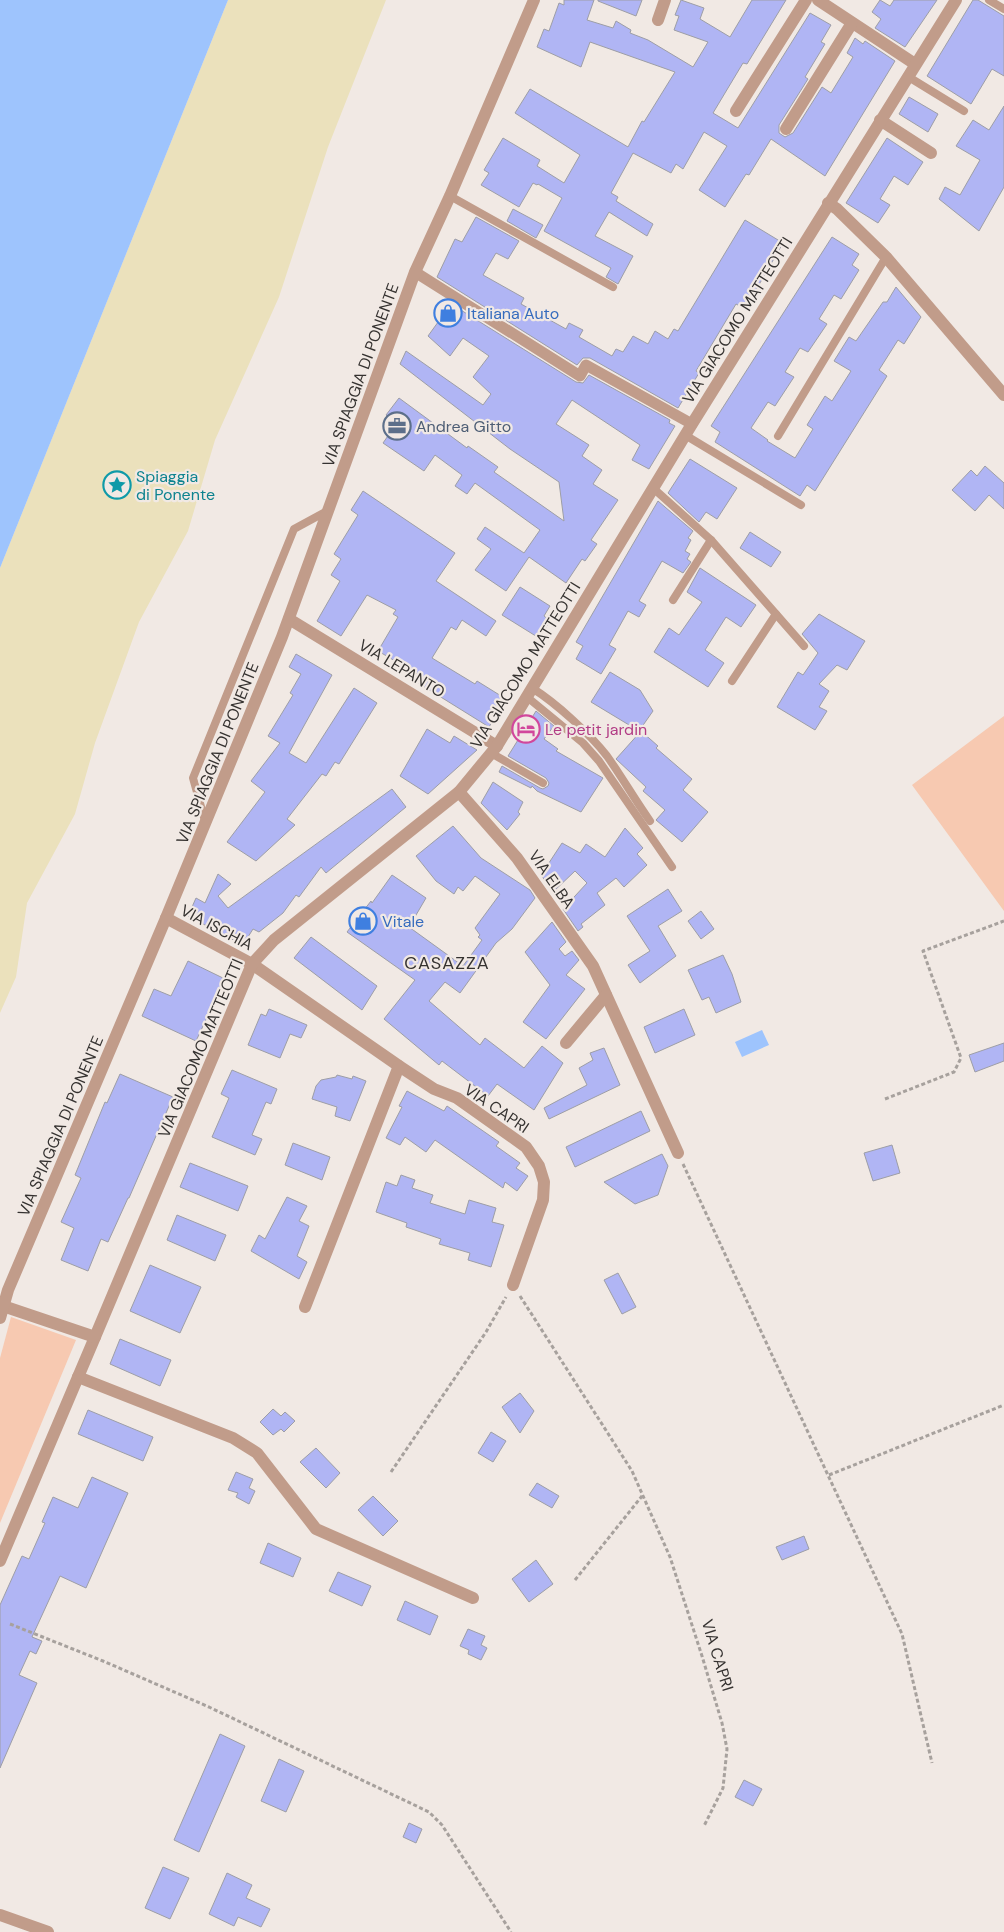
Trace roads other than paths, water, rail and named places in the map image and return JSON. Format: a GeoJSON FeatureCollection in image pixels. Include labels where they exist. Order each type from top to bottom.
{"type":"FeatureCollection","features":[{"type":"Feature","properties":{"kind":"street","name":"VIA SPIAGGIA DI PONENTE"},"geometry":{"type":"LineString","coordinates":[[2,1312],[12,1281],[206,823],[289,619],[415,272],[450,196],[534,0]]}},
{"type":"Feature","properties":{"kind":"street"},"geometry":{"type":"LineString","coordinates":[[658,20],[665,0]]}},
{"type":"Feature","properties":{"kind":"street"},"geometry":{"type":"LineString","coordinates":[[736,112],[806,0]]}},
{"type":"Feature","properties":{"kind":"street"},"geometry":{"type":"LineString","coordinates":[[818,0],[915,64]]}},
{"type":"Feature","properties":{"kind":"street","name":"VIA GIACOMO MATTEOTTI"},"geometry":{"type":"LineString","coordinates":[[0,1561],[252,964],[274,940],[459,792],[494,749],[685,435],[956,0]]}},
{"type":"Feature","properties":{"kind":"street"},"geometry":{"type":"LineString","coordinates":[[786,129],[852,23]]}},
{"type":"Feature","properties":{"kind":"street"},"geometry":{"type":"LineString","coordinates":[[880,120],[931,153]]}},
{"type":"Feature","properties":{"kind":"street"},"geometry":{"type":"LineString","coordinates":[[828,204],[837,209],[886,257],[1004,395]]}},
{"type":"Feature","properties":{"kind":"street"},"geometry":{"type":"LineString","coordinates":[[415,272],[580,376],[586,365],[692,424]]}},
{"type":"Feature","properties":{"kind":"street","name":"VIA LEPANTO"},"geometry":{"type":"LineString","coordinates":[[289,619],[494,749]]}},
{"type":"Feature","properties":{"kind":"street","name":"VIA ELBA"},"geometry":{"type":"LineString","coordinates":[[459,792],[517,858],[593,966],[678,1152]]}},
{"type":"Feature","properties":{"kind":"street","name":"VIA ISCHIA"},"geometry":{"type":"LineString","coordinates":[[166,918],[252,964]]}},
{"type":"Feature","properties":{"kind":"street","name":"VIA CAPRI"},"geometry":{"type":"LineString","coordinates":[[252,964],[399,1066],[434,1089],[457,1098],[526,1147],[539,1166],[544,1182],[543,1200],[513,1285]]}},
{"type":"Feature","properties":{"kind":"street"},"geometry":{"type":"LineString","coordinates":[[566,1043],[606,995]]}},
{"type":"Feature","properties":{"kind":"street"},"geometry":{"type":"LineString","coordinates":[[305,1307],[399,1066]]}},
{"type":"Feature","properties":{"kind":"street"},"geometry":{"type":"LineString","coordinates":[[2,1312],[95,1337]]}},
{"type":"Feature","properties":{"kind":"street"},"geometry":{"type":"LineString","coordinates":[[78,1377],[233,1438],[257,1452],[316,1529],[473,1598]]}},
{"type":"Feature","properties":{"kind":"street"},"geometry":{"type":"LineString","coordinates":[[0,1915],[48,1932]]}},
{"type":"Feature","properties":{"kind":"lane"},"geometry":{"type":"LineString","coordinates":[[990,0],[1004,9]]}},
{"type":"Feature","properties":{"kind":"lane"},"geometry":{"type":"LineString","coordinates":[[907,76],[964,111]]}},
{"type":"Feature","properties":{"kind":"lane"},"geometry":{"type":"LineString","coordinates":[[450,196],[612,287]]}},
{"type":"Feature","properties":{"kind":"lane"},"geometry":{"type":"LineString","coordinates":[[778,436],[886,257]]}},
{"type":"Feature","properties":{"kind":"lane"},"geometry":{"type":"LineString","coordinates":[[685,435],[801,505]]}},
{"type":"Feature","properties":{"kind":"lane"},"geometry":{"type":"LineString","coordinates":[[653,488],[711,540],[804,646]]}},
{"type":"Feature","properties":{"kind":"lane"},"geometry":{"type":"LineString","coordinates":[[206,823],[193,778],[294,530],[329,510]]}},
{"type":"Feature","properties":{"kind":"lane"},"geometry":{"type":"LineString","coordinates":[[673,600],[711,540]]}},
{"type":"Feature","properties":{"kind":"lane"},"geometry":{"type":"LineString","coordinates":[[732,681],[776,614]]}},
{"type":"Feature","properties":{"kind":"lane"},"geometry":{"type":"LineString","coordinates":[[530,692],[545,696],[606,755],[650,821]]}},
{"type":"Feature","properties":{"kind":"lane"},"geometry":{"type":"LineString","coordinates":[[530,692],[599,761],[672,866]]}},
{"type":"Feature","properties":{"kind":"lane"},"geometry":{"type":"LineString","coordinates":[[494,749],[544,782]]}},
{"type":"Feature","properties":{"kind":"water"},"geometry":{"type":"Polygon","coordinates":[[[0,0],[228,0],[0,568],[0,0]]]}},
{"type":"Feature","properties":{"kind":"water"},"geometry":{"type":"Polygon","coordinates":[[[762,1030],[769,1045],[742,1057],[735,1042],[762,1030]]]}},
{"type":"Feature","properties":{"kind":"place","name":"Italiana Auto"},"geometry":{"type":"Point","coordinates":[448,313]}},
{"type":"Feature","properties":{"kind":"place","name":"Andrea Gitto"},"geometry":{"type":"Point","coordinates":[397,426]}},
{"type":"Feature","properties":{"kind":"place","name":"Spiaggia di Ponente"},"geometry":{"type":"Point","coordinates":[117,485]}},
{"type":"Feature","properties":{"kind":"place","name":"Le petit jardin"},"geometry":{"type":"Point","coordinates":[526,729]}},
{"type":"Feature","properties":{"kind":"place","name":"Vitale"},"geometry":{"type":"Point","coordinates":[363,921]}},
{"type":"Feature","properties":{"kind":"district","name":"CASAZZA"},"geometry":{"type":"Point","coordinates":[447,963]}}]}
